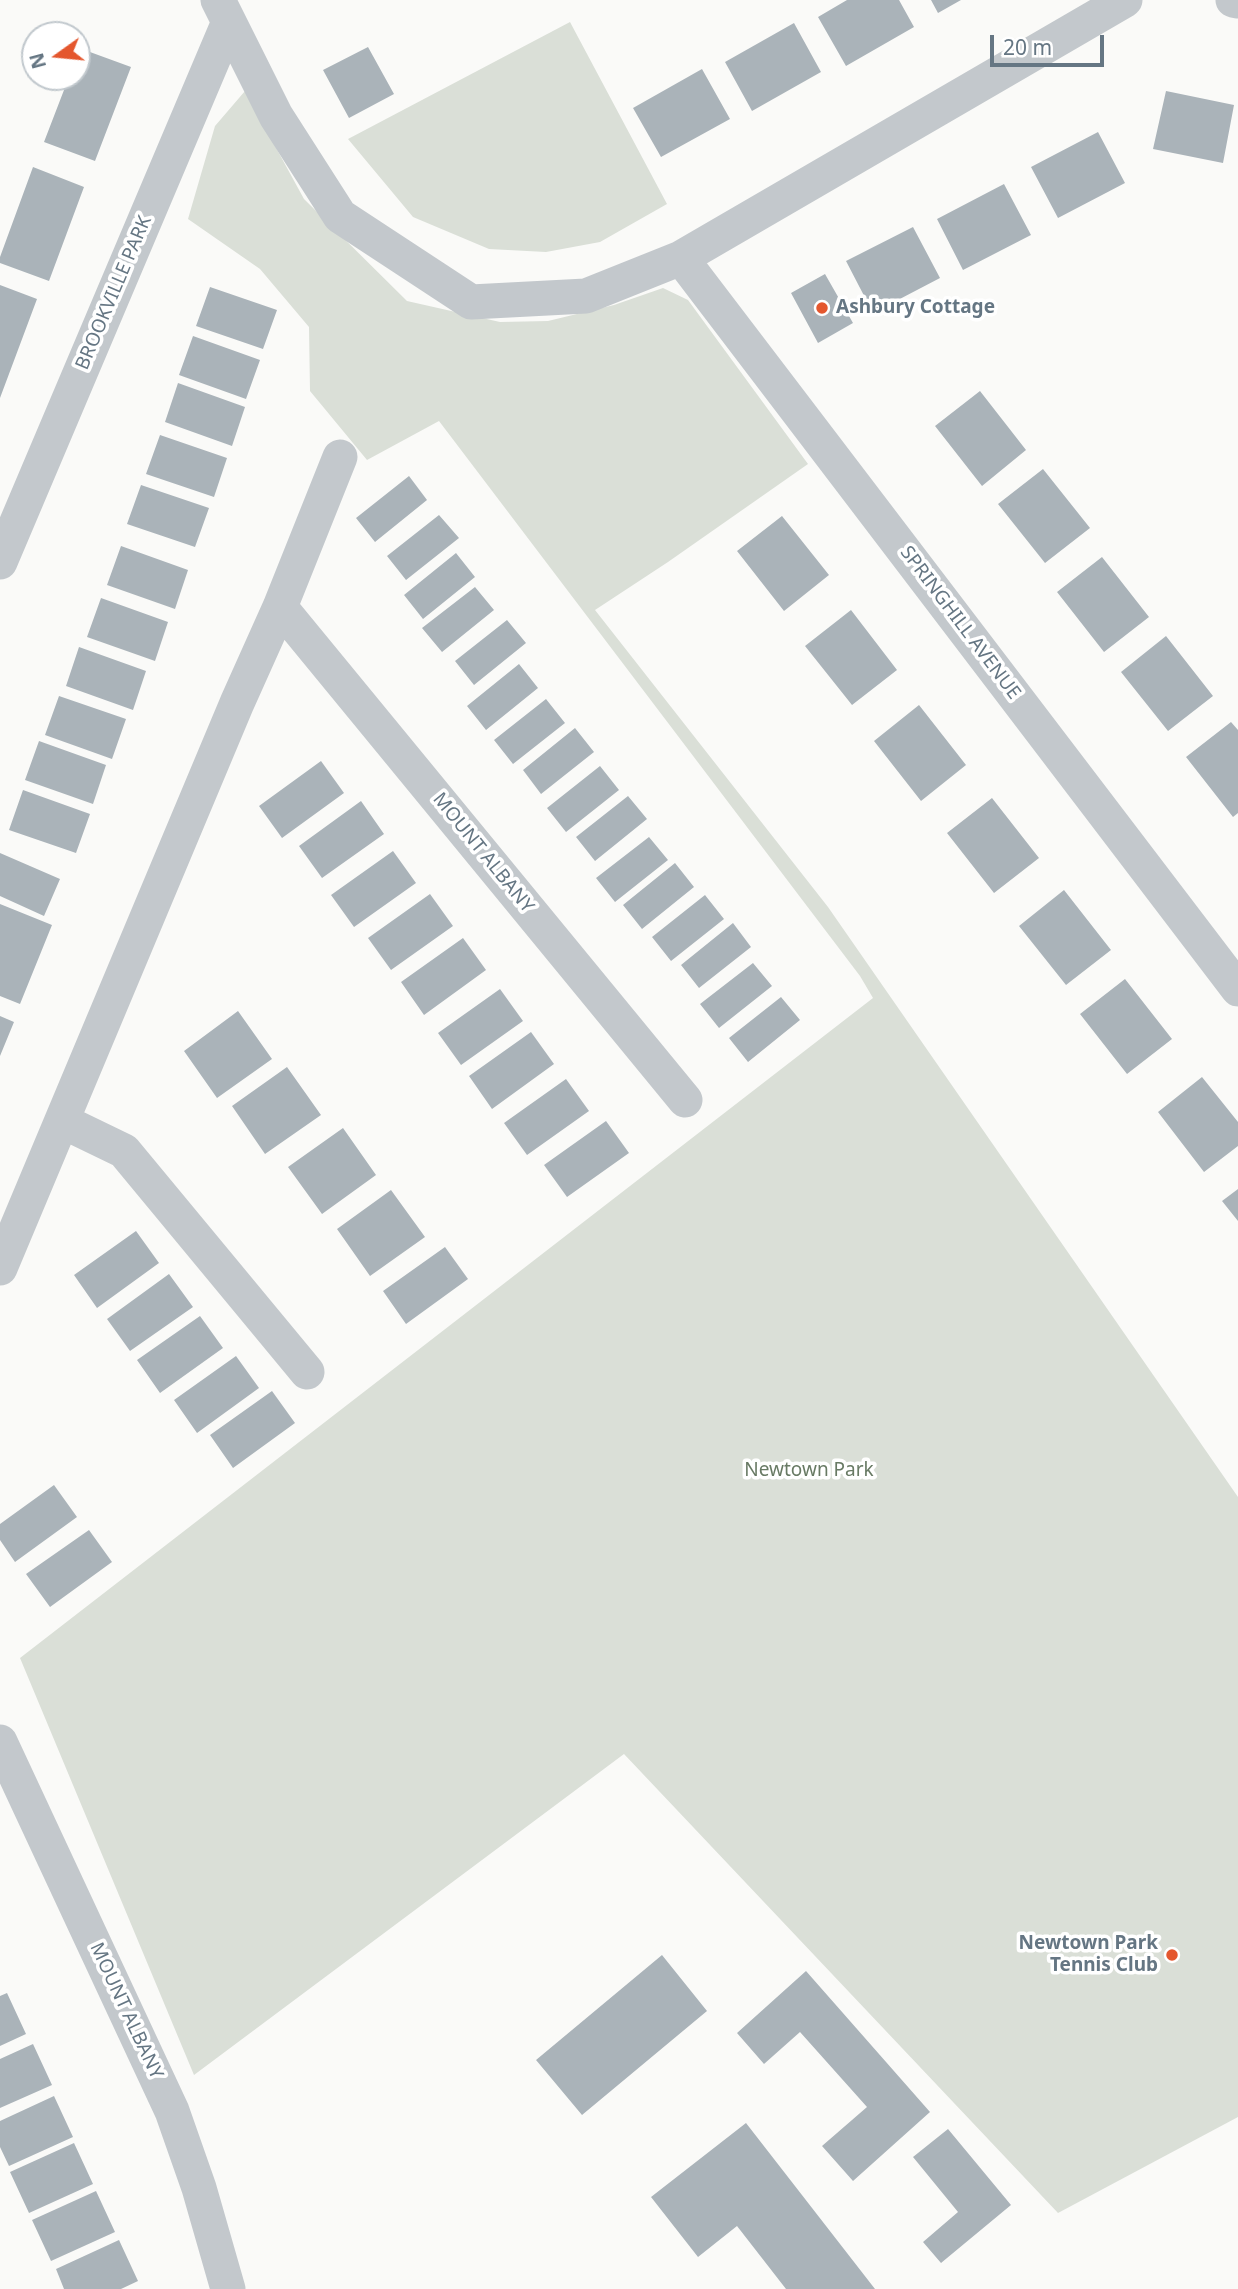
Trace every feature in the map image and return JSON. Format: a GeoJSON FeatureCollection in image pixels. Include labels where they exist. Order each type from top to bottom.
{"type":"FeatureCollection","features":[{"type":"Feature","properties":{"kind":"street"},"geometry":{"type":"LineString","coordinates":[[223,12],[276,116],[340,216],[471,302],[586,296],[681,258],[1125,0]]}},
{"type":"Feature","properties":{"kind":"street"},"geometry":{"type":"LineString","coordinates":[[1233,0],[1238,1]]}},
{"type":"Feature","properties":{"kind":"street","name":"BROOKVILLE PARK"},"geometry":{"type":"LineString","coordinates":[[0,562],[223,12]]}},
{"type":"Feature","properties":{"kind":"street","name":"SPRINGHILL AVENUE"},"geometry":{"type":"LineString","coordinates":[[681,258],[1238,989]]}},
{"type":"Feature","properties":{"kind":"street"},"geometry":{"type":"LineString","coordinates":[[0,1268],[237,703],[281,607],[340,457]]}},
{"type":"Feature","properties":{"kind":"street","name":"MOUNT ALBANY"},"geometry":{"type":"LineString","coordinates":[[281,607],[685,1100]]}},
{"type":"Feature","properties":{"kind":"street"},"geometry":{"type":"LineString","coordinates":[[62,1121],[124,1150],[307,1372]]}},
{"type":"Feature","properties":{"kind":"street","name":"MOUNT ALBANY"},"geometry":{"type":"LineString","coordinates":[[0,1742],[172,2111],[200,2188],[228,2289]]}},
{"type":"Feature","properties":{"kind":"green space"},"geometry":{"type":"Polygon","coordinates":[[[570,22],[667,204],[600,242],[546,252],[489,249],[413,217],[348,139],[570,22]]]}},
{"type":"Feature","properties":{"kind":"green space","name":"Newtown Park"},"geometry":{"type":"Polygon","coordinates":[[[245,91],[304,199],[407,301],[500,322],[548,321],[614,305],[663,288],[688,300],[808,464],[595,610],[828,907],[1238,1497],[1238,2117],[1058,2213],[624,1754],[194,2075],[20,1658],[873,998],[860,976],[439,421],[367,460],[310,391],[309,327],[260,269],[188,219],[215,126],[245,91]]]}},
{"type":"Feature","properties":{"kind":"building"},"geometry":{"type":"Polygon","coordinates":[[[847,0],[899,0],[914,27],[846,66],[818,17],[847,0]]]}},
{"type":"Feature","properties":{"kind":"building"},"geometry":{"type":"Polygon","coordinates":[[[931,0],[961,0],[938,13],[931,0]]]}},
{"type":"Feature","properties":{"kind":"building"},"geometry":{"type":"Polygon","coordinates":[[[794,23],[821,72],[752,111],[725,62],[794,23]]]}},
{"type":"Feature","properties":{"kind":"building"},"geometry":{"type":"Polygon","coordinates":[[[368,47],[394,94],[349,118],[323,70],[368,47]]]}},
{"type":"Feature","properties":{"kind":"building"},"geometry":{"type":"Polygon","coordinates":[[[91,52],[131,67],[95,161],[44,142],[64,91],[91,91],[91,52]]]}},
{"type":"Feature","properties":{"kind":"building"},"geometry":{"type":"Polygon","coordinates":[[[702,69],[730,119],[661,157],[633,108],[702,69]]]}},
{"type":"Feature","properties":{"kind":"building"},"geometry":{"type":"Polygon","coordinates":[[[1166,91],[1234,105],[1223,163],[1153,149],[1166,91]]]}},
{"type":"Feature","properties":{"kind":"building"},"geometry":{"type":"Polygon","coordinates":[[[1098,132],[1125,183],[1058,218],[1031,167],[1098,132]]]}},
{"type":"Feature","properties":{"kind":"building"},"geometry":{"type":"Polygon","coordinates":[[[33,167],[84,187],[49,281],[0,263],[33,167]]]}},
{"type":"Feature","properties":{"kind":"building"},"geometry":{"type":"Polygon","coordinates":[[[1004,184],[1031,235],[963,270],[937,219],[1004,184]]]}},
{"type":"Feature","properties":{"kind":"building"},"geometry":{"type":"Polygon","coordinates":[[[913,227],[940,278],[873,313],[846,261],[913,227]]]}},
{"type":"Feature","properties":{"kind":"building","name":"Ashbury Cottage"},"geometry":{"type":"Polygon","coordinates":[[[825,274],[853,323],[818,343],[791,293],[825,274]]]}},
{"type":"Feature","properties":{"kind":"building"},"geometry":{"type":"Polygon","coordinates":[[[0,285],[37,299],[0,398],[0,285]]]}},
{"type":"Feature","properties":{"kind":"building"},"geometry":{"type":"Polygon","coordinates":[[[210,287],[277,310],[263,349],[196,326],[210,287]]]}},
{"type":"Feature","properties":{"kind":"building"},"geometry":{"type":"Polygon","coordinates":[[[193,336],[260,360],[246,399],[179,375],[193,336]]]}},
{"type":"Feature","properties":{"kind":"building"},"geometry":{"type":"Polygon","coordinates":[[[178,383],[245,407],[232,446],[165,422],[178,383]]]}},
{"type":"Feature","properties":{"kind":"building"},"geometry":{"type":"Polygon","coordinates":[[[980,391],[1026,450],[982,486],[935,426],[980,391]]]}},
{"type":"Feature","properties":{"kind":"building"},"geometry":{"type":"Polygon","coordinates":[[[160,435],[227,458],[214,497],[146,474],[160,435]]]}},
{"type":"Feature","properties":{"kind":"building"},"geometry":{"type":"Polygon","coordinates":[[[1043,469],[1090,528],[1045,563],[998,504],[1043,469]]]}},
{"type":"Feature","properties":{"kind":"building"},"geometry":{"type":"Polygon","coordinates":[[[409,476],[427,500],[375,542],[356,518],[409,476]]]}},
{"type":"Feature","properties":{"kind":"building"},"geometry":{"type":"Polygon","coordinates":[[[141,485],[209,508],[195,547],[127,524],[141,485]]]}},
{"type":"Feature","properties":{"kind":"building"},"geometry":{"type":"Polygon","coordinates":[[[439,515],[459,538],[406,580],[387,556],[439,515]]]}},
{"type":"Feature","properties":{"kind":"building"},"geometry":{"type":"Polygon","coordinates":[[[782,516],[829,575],[784,611],[737,551],[782,516]]]}},
{"type":"Feature","properties":{"kind":"building"},"geometry":{"type":"Polygon","coordinates":[[[121,546],[188,570],[175,609],[107,585],[121,546]]]}},
{"type":"Feature","properties":{"kind":"building"},"geometry":{"type":"Polygon","coordinates":[[[456,553],[475,577],[423,619],[404,595],[456,553]]]}},
{"type":"Feature","properties":{"kind":"building"},"geometry":{"type":"Polygon","coordinates":[[[1102,557],[1149,617],[1104,652],[1057,592],[1102,557]]]}},
{"type":"Feature","properties":{"kind":"building"},"geometry":{"type":"Polygon","coordinates":[[[475,587],[494,610],[442,652],[422,628],[475,587]]]}},
{"type":"Feature","properties":{"kind":"building"},"geometry":{"type":"Polygon","coordinates":[[[101,598],[168,622],[155,661],[87,637],[101,598]]]}},
{"type":"Feature","properties":{"kind":"building"},"geometry":{"type":"Polygon","coordinates":[[[851,610],[897,670],[852,705],[805,646],[851,610]]]}},
{"type":"Feature","properties":{"kind":"building"},"geometry":{"type":"Polygon","coordinates":[[[507,620],[526,643],[474,685],[455,661],[507,620]]]}},
{"type":"Feature","properties":{"kind":"building"},"geometry":{"type":"Polygon","coordinates":[[[1166,636],[1213,696],[1168,731],[1121,672],[1166,636]]]}},
{"type":"Feature","properties":{"kind":"building"},"geometry":{"type":"Polygon","coordinates":[[[79,647],[146,671],[133,710],[66,686],[79,647]]]}},
{"type":"Feature","properties":{"kind":"building"},"geometry":{"type":"Polygon","coordinates":[[[519,664],[538,688],[486,730],[467,706],[519,664]]]}},
{"type":"Feature","properties":{"kind":"building"},"geometry":{"type":"Polygon","coordinates":[[[59,696],[126,719],[112,759],[45,735],[59,696]]]}},
{"type":"Feature","properties":{"kind":"building"},"geometry":{"type":"Polygon","coordinates":[[[546,699],[565,723],[513,764],[494,740],[546,699]]]}},
{"type":"Feature","properties":{"kind":"building"},"geometry":{"type":"Polygon","coordinates":[[[919,705],[966,765],[921,801],[874,741],[919,705]]]}},
{"type":"Feature","properties":{"kind":"building"},"geometry":{"type":"Polygon","coordinates":[[[1231,722],[1238,730],[1238,813],[1233,817],[1186,757],[1231,722]]]}},
{"type":"Feature","properties":{"kind":"building"},"geometry":{"type":"Polygon","coordinates":[[[575,728],[594,752],[541,794],[523,770],[575,728]]]}},
{"type":"Feature","properties":{"kind":"building"},"geometry":{"type":"Polygon","coordinates":[[[39,741],[106,765],[93,804],[25,780],[39,741]]]}},
{"type":"Feature","properties":{"kind":"building"},"geometry":{"type":"Polygon","coordinates":[[[321,761],[344,793],[282,838],[259,806],[321,761]]]}},
{"type":"Feature","properties":{"kind":"building"},"geometry":{"type":"Polygon","coordinates":[[[600,766],[619,790],[566,832],[547,808],[600,766]]]}},
{"type":"Feature","properties":{"kind":"building"},"geometry":{"type":"Polygon","coordinates":[[[23,790],[90,814],[76,853],[9,830],[23,790]]]}},
{"type":"Feature","properties":{"kind":"building"},"geometry":{"type":"Polygon","coordinates":[[[628,796],[647,819],[595,861],[576,837],[628,796]]]}},
{"type":"Feature","properties":{"kind":"building"},"geometry":{"type":"Polygon","coordinates":[[[992,798],[1039,858],[994,893],[947,833],[992,798]]]}},
{"type":"Feature","properties":{"kind":"building"},"geometry":{"type":"Polygon","coordinates":[[[361,801],[384,834],[322,878],[299,846],[361,801]]]}},
{"type":"Feature","properties":{"kind":"building"},"geometry":{"type":"Polygon","coordinates":[[[649,837],[668,860],[615,902],[596,878],[649,837]]]}},
{"type":"Feature","properties":{"kind":"building"},"geometry":{"type":"Polygon","coordinates":[[[393,851],[416,883],[354,927],[331,895],[393,851]]]}},
{"type":"Feature","properties":{"kind":"building"},"geometry":{"type":"Polygon","coordinates":[[[0,853],[60,879],[44,916],[0,896],[0,853]]]}},
{"type":"Feature","properties":{"kind":"building"},"geometry":{"type":"Polygon","coordinates":[[[675,863],[694,887],[642,929],[623,905],[675,863]]]}},
{"type":"Feature","properties":{"kind":"building"},"geometry":{"type":"Polygon","coordinates":[[[1064,890],[1111,950],[1066,985],[1019,926],[1064,890]]]}},
{"type":"Feature","properties":{"kind":"building"},"geometry":{"type":"Polygon","coordinates":[[[430,894],[453,926],[391,970],[368,938],[430,894]]]}},
{"type":"Feature","properties":{"kind":"building"},"geometry":{"type":"Polygon","coordinates":[[[705,895],[724,919],[671,961],[652,937],[705,895]]]}},
{"type":"Feature","properties":{"kind":"building"},"geometry":{"type":"Polygon","coordinates":[[[0,904],[52,925],[20,1004],[0,996],[0,904]]]}},
{"type":"Feature","properties":{"kind":"building"},"geometry":{"type":"Polygon","coordinates":[[[733,923],[751,947],[699,988],[681,965],[733,923]]]}},
{"type":"Feature","properties":{"kind":"building"},"geometry":{"type":"Polygon","coordinates":[[[463,938],[486,970],[424,1015],[401,982],[463,938]]]}},
{"type":"Feature","properties":{"kind":"building"},"geometry":{"type":"Polygon","coordinates":[[[753,963],[772,986],[719,1028],[700,1004],[753,963]]]}},
{"type":"Feature","properties":{"kind":"building"},"geometry":{"type":"Polygon","coordinates":[[[1125,979],[1172,1039],[1127,1074],[1080,1014],[1125,979]]]}},
{"type":"Feature","properties":{"kind":"building"},"geometry":{"type":"Polygon","coordinates":[[[500,989],[523,1021],[461,1065],[438,1033],[500,989]]]}},
{"type":"Feature","properties":{"kind":"building"},"geometry":{"type":"Polygon","coordinates":[[[781,997],[800,1020],[748,1062],[729,1038],[781,997]]]}},
{"type":"Feature","properties":{"kind":"building"},"geometry":{"type":"Polygon","coordinates":[[[238,1011],[272,1059],[217,1098],[184,1051],[238,1011]]]}},
{"type":"Feature","properties":{"kind":"building"},"geometry":{"type":"Polygon","coordinates":[[[0,1016],[14,1022],[0,1056],[0,1016]]]}},
{"type":"Feature","properties":{"kind":"building"},"geometry":{"type":"Polygon","coordinates":[[[531,1032],[554,1064],[492,1109],[469,1076],[531,1032]]]}},
{"type":"Feature","properties":{"kind":"building"},"geometry":{"type":"Polygon","coordinates":[[[287,1067],[321,1115],[265,1154],[232,1106],[287,1067]]]}},
{"type":"Feature","properties":{"kind":"building"},"geometry":{"type":"Polygon","coordinates":[[[1202,1077],[1238,1122],[1238,1146],[1204,1172],[1158,1112],[1202,1077]]]}},
{"type":"Feature","properties":{"kind":"building"},"geometry":{"type":"Polygon","coordinates":[[[566,1079],[589,1111],[527,1155],[504,1123],[566,1079]]]}},
{"type":"Feature","properties":{"kind":"building"},"geometry":{"type":"Polygon","coordinates":[[[606,1121],[629,1153],[567,1197],[544,1165],[606,1121]]]}},
{"type":"Feature","properties":{"kind":"building"},"geometry":{"type":"Polygon","coordinates":[[[343,1128],[376,1175],[322,1214],[288,1167],[343,1128]]]}},
{"type":"Feature","properties":{"kind":"building"},"geometry":{"type":"Polygon","coordinates":[[[1238,1189],[1238,1221],[1222,1201],[1238,1189]]]}},
{"type":"Feature","properties":{"kind":"building"},"geometry":{"type":"Polygon","coordinates":[[[391,1190],[425,1237],[370,1276],[337,1229],[391,1190]]]}},
{"type":"Feature","properties":{"kind":"building"},"geometry":{"type":"Polygon","coordinates":[[[136,1231],[159,1263],[97,1308],[74,1275],[136,1231]]]}},
{"type":"Feature","properties":{"kind":"building"},"geometry":{"type":"Polygon","coordinates":[[[445,1247],[468,1279],[406,1324],[383,1291],[445,1247]]]}},
{"type":"Feature","properties":{"kind":"building"},"geometry":{"type":"Polygon","coordinates":[[[169,1274],[193,1307],[130,1351],[107,1319],[169,1274]]]}},
{"type":"Feature","properties":{"kind":"building"},"geometry":{"type":"Polygon","coordinates":[[[200,1316],[223,1348],[160,1393],[137,1360],[200,1316]]]}},
{"type":"Feature","properties":{"kind":"building"},"geometry":{"type":"Polygon","coordinates":[[[236,1356],[259,1388],[197,1433],[174,1400],[236,1356]]]}},
{"type":"Feature","properties":{"kind":"building"},"geometry":{"type":"Polygon","coordinates":[[[272,1391],[295,1423],[233,1468],[210,1435],[272,1391]]]}},
{"type":"Feature","properties":{"kind":"building"},"geometry":{"type":"Polygon","coordinates":[[[54,1485],[77,1517],[15,1562],[0,1540],[0,1524],[54,1485]]]}},
{"type":"Feature","properties":{"kind":"building"},"geometry":{"type":"Polygon","coordinates":[[[89,1530],[112,1562],[50,1607],[26,1574],[89,1530]]]}},
{"type":"Feature","properties":{"kind":"building"},"geometry":{"type":"Polygon","coordinates":[[[662,1955],[707,2011],[582,2115],[536,2060],[662,1955]]]}},
{"type":"Feature","properties":{"kind":"building"},"geometry":{"type":"Polygon","coordinates":[[[806,1971],[930,2112],[853,2181],[822,2146],[867,2107],[800,2032],[764,2064],[737,2033],[806,1971]]]}},
{"type":"Feature","properties":{"kind":"building"},"geometry":{"type":"Polygon","coordinates":[[[7,1993],[26,2034],[0,2046],[0,1996],[7,1993]]]}},
{"type":"Feature","properties":{"kind":"building"},"geometry":{"type":"Polygon","coordinates":[[[33,2044],[52,2085],[0,2108],[0,2059],[33,2044]]]}},
{"type":"Feature","properties":{"kind":"building"},"geometry":{"type":"Polygon","coordinates":[[[54,2096],[73,2137],[9,2166],[0,2147],[0,2121],[54,2096]]]}},
{"type":"Feature","properties":{"kind":"building"},"geometry":{"type":"Polygon","coordinates":[[[746,2123],[875,2289],[786,2289],[737,2226],[698,2257],[651,2197],[746,2123]]]}},
{"type":"Feature","properties":{"kind":"building"},"geometry":{"type":"Polygon","coordinates":[[[948,2129],[1011,2205],[941,2263],[923,2242],[958,2212],[913,2157],[948,2129]]]}},
{"type":"Feature","properties":{"kind":"building"},"geometry":{"type":"Polygon","coordinates":[[[74,2143],[93,2184],[29,2213],[10,2172],[74,2143]]]}},
{"type":"Feature","properties":{"kind":"building"},"geometry":{"type":"Polygon","coordinates":[[[96,2191],[115,2232],[51,2261],[32,2220],[96,2191]]]}},
{"type":"Feature","properties":{"kind":"building"},"geometry":{"type":"Polygon","coordinates":[[[119,2240],[138,2281],[121,2289],[64,2289],[56,2269],[119,2240]]]}},
{"type":"Feature","properties":{"kind":"place","name":"Ashbury Cottage"},"geometry":{"type":"Point","coordinates":[822,308]}},
{"type":"Feature","properties":{"kind":"place","name":"Newtown Park Tennis Club"},"geometry":{"type":"Point","coordinates":[1172,1955]}}]}
